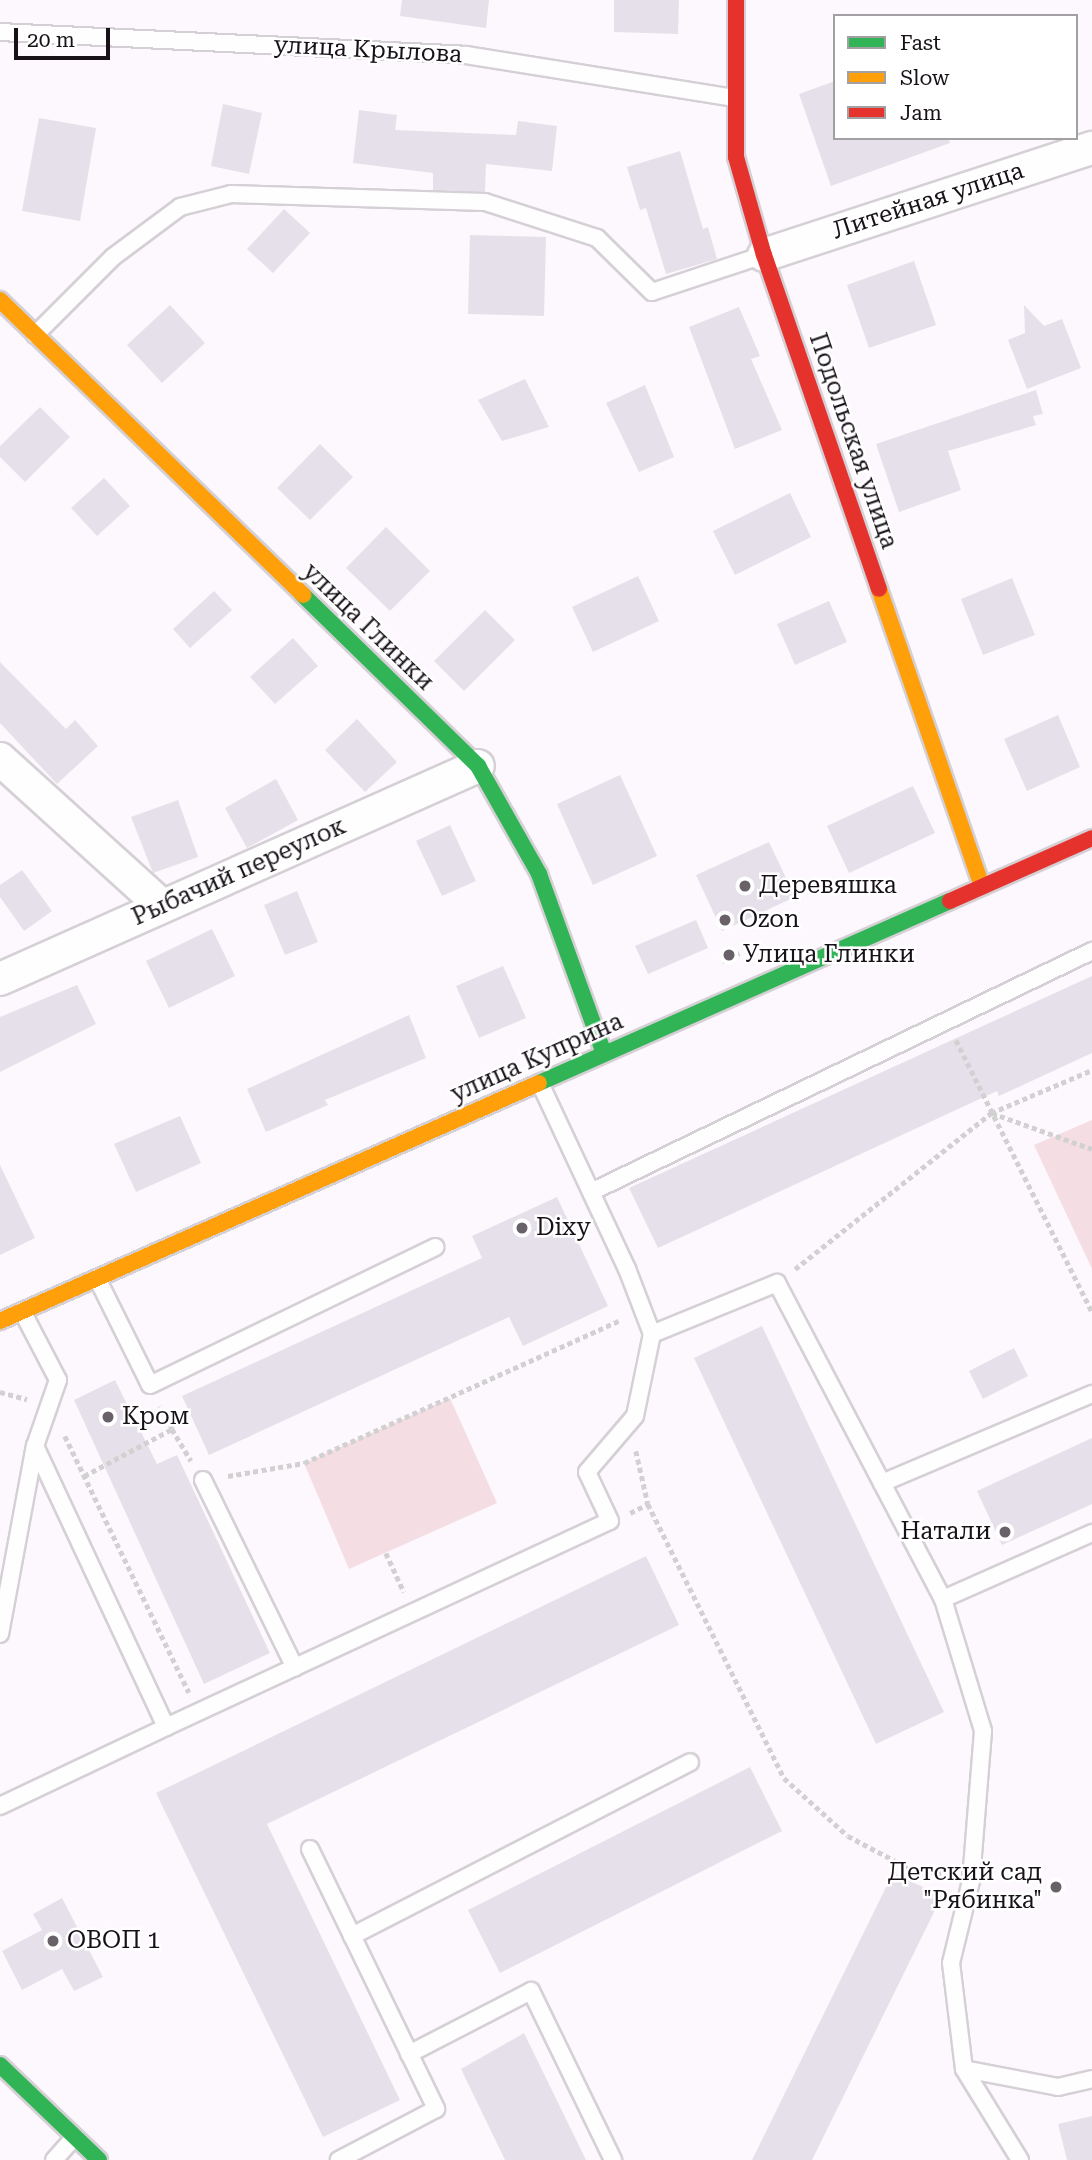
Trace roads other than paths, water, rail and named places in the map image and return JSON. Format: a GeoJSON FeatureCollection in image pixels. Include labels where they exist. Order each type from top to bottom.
{"type":"FeatureCollection","features":[{"type":"Feature","properties":{"kind":"street","name":"Подольская улица"},"geometry":{"type":"LineString","coordinates":[[736,0],[736,158],[764,254],[982,887]]}},
{"type":"Feature","properties":{"kind":"street","name":"Литейная улица"},"geometry":{"type":"LineString","coordinates":[[764,254],[1092,148]]}},
{"type":"Feature","properties":{"kind":"street","name":"улица Глинки"},"geometry":{"type":"LineString","coordinates":[[0,300],[478,766],[539,874],[604,1054]]}},
{"type":"Feature","properties":{"kind":"street"},"geometry":{"type":"LineString","coordinates":[[0,759],[162,906]]}},
{"type":"Feature","properties":{"kind":"street","name":"Рыбачий переулок"},"geometry":{"type":"LineString","coordinates":[[0,979],[478,766]]}},
{"type":"Feature","properties":{"kind":"street","name":"улица Куприна"},"geometry":{"type":"LineString","coordinates":[[0,1321],[1092,838]]}},
{"type":"Feature","properties":{"kind":"street"},"geometry":{"type":"LineString","coordinates":[[0,2066],[99,2160]]}},
{"type":"Feature","properties":{"kind":"lane","name":"улица Крылова"},"geometry":{"type":"LineString","coordinates":[[0,32],[466,55],[734,99]]}},
{"type":"Feature","properties":{"kind":"lane"},"geometry":{"type":"LineString","coordinates":[[35,335],[113,257],[180,208],[231,194],[485,202],[597,238],[652,292],[764,254]]}},
{"type":"Feature","properties":{"kind":"lane"},"geometry":{"type":"LineString","coordinates":[[591,1192],[1092,951]]}},
{"type":"Feature","properties":{"kind":"lane"},"geometry":{"type":"LineString","coordinates":[[0,1806],[610,1521],[587,1472],[635,1416],[652,1334],[591,1192],[540,1083]]}},
{"type":"Feature","properties":{"kind":"lane"},"geometry":{"type":"LineString","coordinates":[[97,1278],[150,1385],[435,1247]]}},
{"type":"Feature","properties":{"kind":"lane"},"geometry":{"type":"LineString","coordinates":[[652,1334],[777,1283],[943,1599],[983,1731],[971,1881],[951,1963],[964,2069],[1020,2160]]}},
{"type":"Feature","properties":{"kind":"lane"},"geometry":{"type":"LineString","coordinates":[[0,1634],[35,1446],[58,1380],[22,1311]]}},
{"type":"Feature","properties":{"kind":"lane"},"geometry":{"type":"LineString","coordinates":[[882,1483],[1092,1394]]}},
{"type":"Feature","properties":{"kind":"lane"},"geometry":{"type":"LineString","coordinates":[[35,1446],[166,1727]]}},
{"type":"Feature","properties":{"kind":"lane"},"geometry":{"type":"LineString","coordinates":[[203,1480],[295,1668]]}},
{"type":"Feature","properties":{"kind":"lane"},"geometry":{"type":"LineString","coordinates":[[943,1599],[1092,1533]]}},
{"type":"Feature","properties":{"kind":"lane"},"geometry":{"type":"LineString","coordinates":[[352,1936],[690,1762]]}},
{"type":"Feature","properties":{"kind":"lane"},"geometry":{"type":"LineString","coordinates":[[310,1849],[436,2109],[339,2160]]}},
{"type":"Feature","properties":{"kind":"lane"},"geometry":{"type":"LineString","coordinates":[[410,2054],[531,1991],[612,2160]]}},
{"type":"Feature","properties":{"kind":"lane"},"geometry":{"type":"LineString","coordinates":[[964,2069],[1058,2087],[1092,2079]]}},
{"type":"Feature","properties":{"kind":"lane"},"geometry":{"type":"LineString","coordinates":[[54,2160],[75,2137]]}},
{"type":"Feature","properties":{"kind":"place","name":"Деревяшка"},"geometry":{"type":"Point","coordinates":[745,886]}},
{"type":"Feature","properties":{"kind":"place","name":"Ozon"},"geometry":{"type":"Point","coordinates":[725,920]}},
{"type":"Feature","properties":{"kind":"place","name":"Улица Глинки"},"geometry":{"type":"Point","coordinates":[729,955]}},
{"type":"Feature","properties":{"kind":"place","name":"Dixy"},"geometry":{"type":"Point","coordinates":[522,1228]}},
{"type":"Feature","properties":{"kind":"place","name":"Кром"},"geometry":{"type":"Point","coordinates":[108,1417]}},
{"type":"Feature","properties":{"kind":"place","name":"Натали"},"geometry":{"type":"Point","coordinates":[1005,1532]}},
{"type":"Feature","properties":{"kind":"place","name":"Детский сад \"Рябинка\""},"geometry":{"type":"Point","coordinates":[1056,1887]}},
{"type":"Feature","properties":{"kind":"place","name":"ОВОП 1"},"geometry":{"type":"Point","coordinates":[53,1941]}}]}
